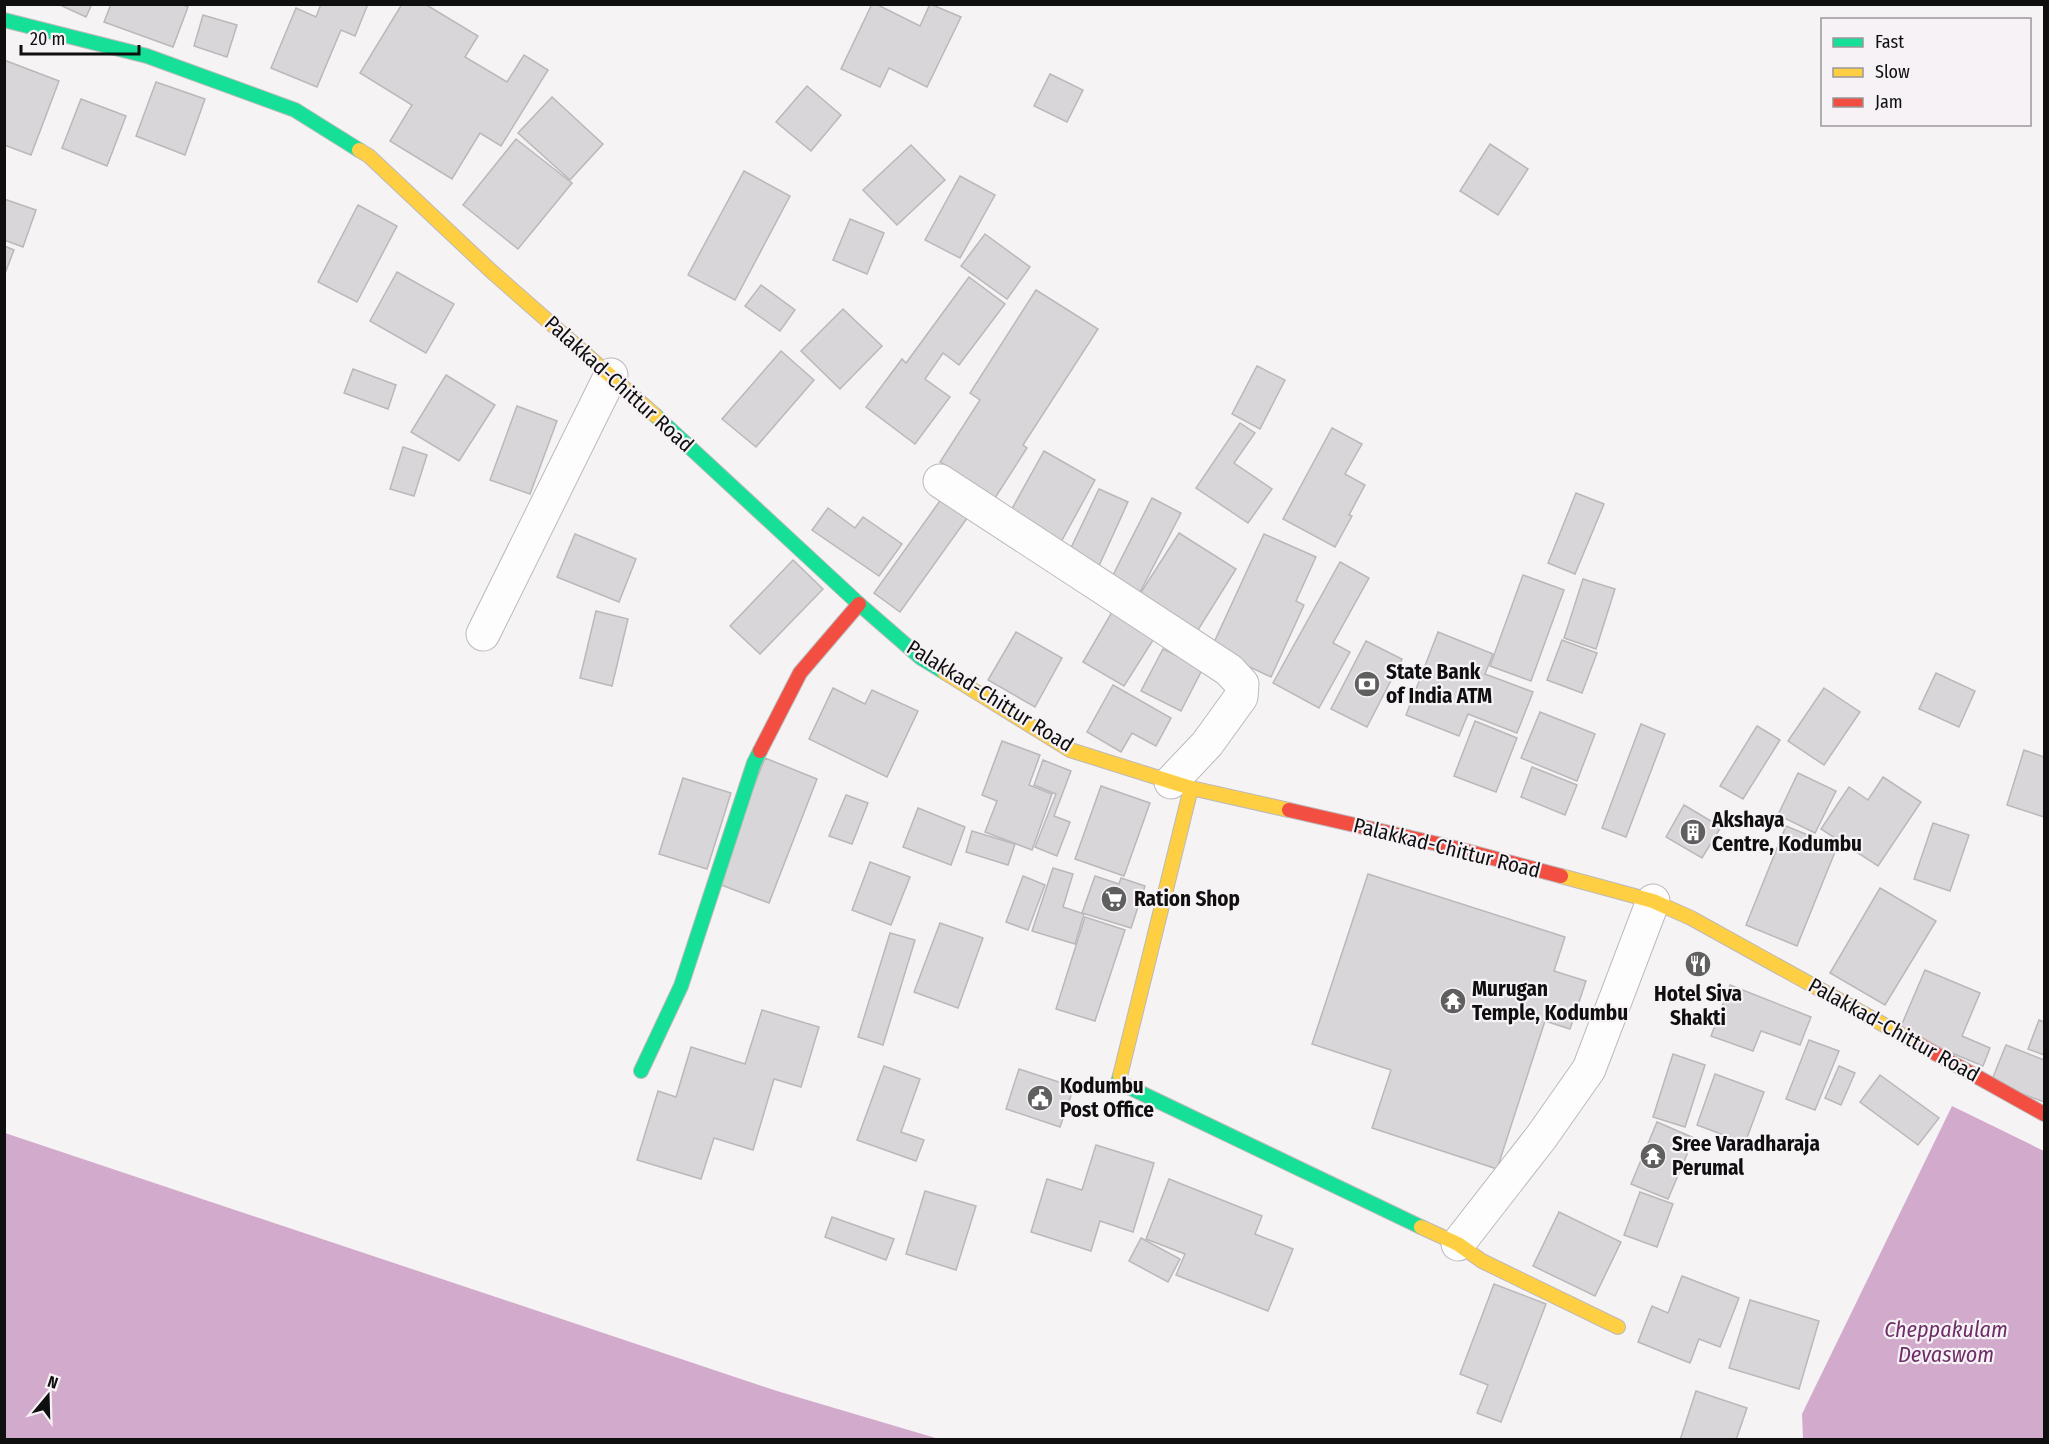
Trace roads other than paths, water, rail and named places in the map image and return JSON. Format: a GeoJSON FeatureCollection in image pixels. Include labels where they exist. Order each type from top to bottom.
{"type":"FeatureCollection","features":[{"type":"Feature","properties":{"kind":"main road","name":"Palakkad-Chittur Road"},"geometry":{"type":"LineString","coordinates":[[4,20],[147,56],[296,110],[369,156],[490,270],[611,375],[859,604],[921,658],[1070,750],[1181,785],[1451,847],[1653,902],[1691,918],[2044,1114]]}},
{"type":"Feature","properties":{"kind":"main road"},"geometry":{"type":"LineString","coordinates":[[641,1071],[681,986],[754,764],[800,674],[859,604]]}},
{"type":"Feature","properties":{"kind":"main road"},"geometry":{"type":"LineString","coordinates":[[1181,785],[1118,1082],[1458,1244],[1482,1261],[1618,1327]]}},
{"type":"Feature","properties":{"kind":"street"},"geometry":{"type":"LineString","coordinates":[[483,634],[611,375]]}},
{"type":"Feature","properties":{"kind":"street"},"geometry":{"type":"LineString","coordinates":[[940,481],[1229,670],[1242,684],[1240,697],[1181,785]]}},
{"type":"Feature","properties":{"kind":"street"},"geometry":{"type":"LineString","coordinates":[[1458,1244],[1542,1136],[1589,1069],[1653,902]]}},
{"type":"Feature","properties":{"kind":"water","name":"Cheppakulam Devaswom"},"geometry":{"type":"Polygon","coordinates":[[[1952,1106],[2044,1151],[2044,1439],[1803,1439],[1802,1414],[1952,1106]]]}},
{"type":"Feature","properties":{"kind":"water"},"geometry":{"type":"Polygon","coordinates":[[[5,1133],[777,1391],[939,1439],[5,1439],[5,1133]]]}},
{"type":"Feature","properties":{"kind":"place","name":"State Bank of India ATM"},"geometry":{"type":"Point","coordinates":[1367,684]}},
{"type":"Feature","properties":{"kind":"place","name":"Akshaya Centre, Kodumbu"},"geometry":{"type":"Point","coordinates":[1693,832]}},
{"type":"Feature","properties":{"kind":"place","name":"Ration Shop"},"geometry":{"type":"Point","coordinates":[1114,899]}},
{"type":"Feature","properties":{"kind":"place","name":"Hotel Siva Shakti"},"geometry":{"type":"Point","coordinates":[1698,964]}},
{"type":"Feature","properties":{"kind":"place","name":"Murugan Temple, Kodumbu"},"geometry":{"type":"Point","coordinates":[1453,1001]}},
{"type":"Feature","properties":{"kind":"place","name":"Kodumbu Post Office"},"geometry":{"type":"Point","coordinates":[1040,1098]}},
{"type":"Feature","properties":{"kind":"place","name":"Sree Varadharaja Perumal"},"geometry":{"type":"Point","coordinates":[1653,1156]}}]}
